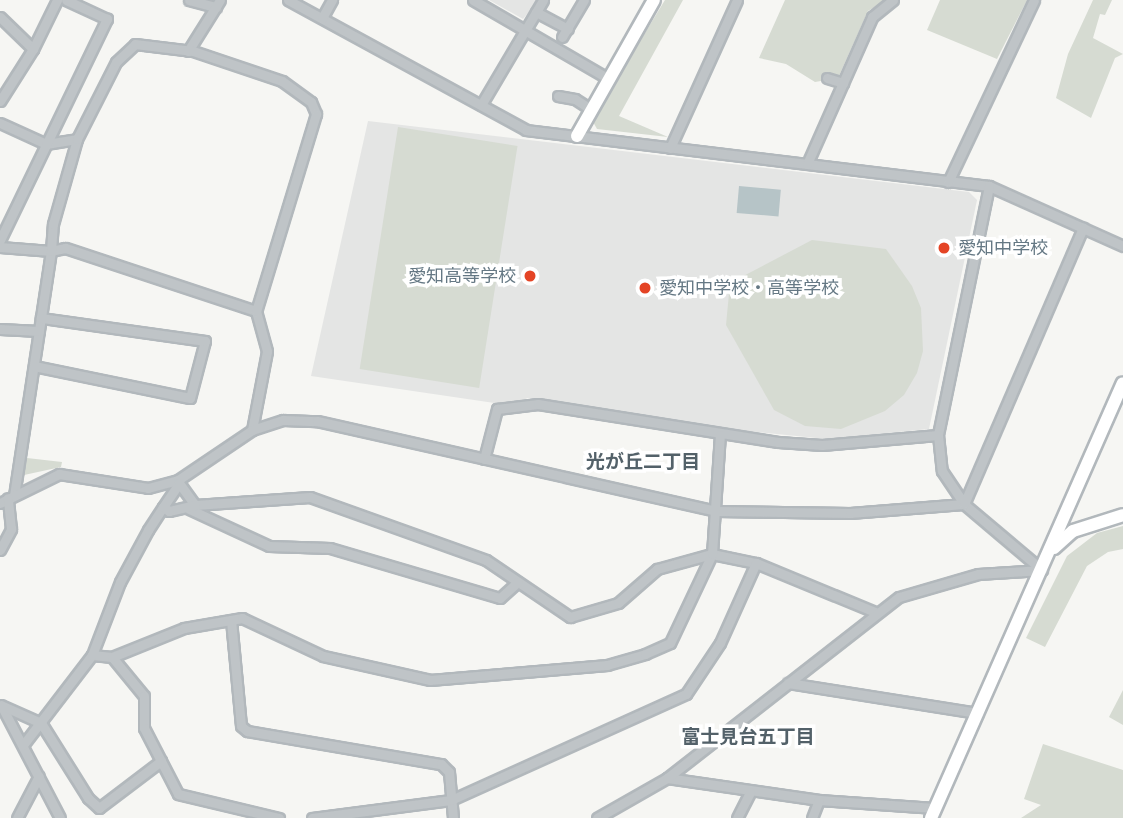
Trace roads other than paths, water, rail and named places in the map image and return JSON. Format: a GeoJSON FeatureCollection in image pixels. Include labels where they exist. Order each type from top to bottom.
{"type":"FeatureCollection","features":[{"type":"Feature","properties":{"kind":"street"},"geometry":{"type":"LineString","coordinates":[[0,101],[33,49],[57,0]]}},
{"type":"Feature","properties":{"kind":"street"},"geometry":{"type":"LineString","coordinates":[[0,240],[107,19],[66,0]]}},
{"type":"Feature","properties":{"kind":"street"},"geometry":{"type":"LineString","coordinates":[[188,51],[218,3],[189,0]]}},
{"type":"Feature","properties":{"kind":"street"},"geometry":{"type":"LineString","coordinates":[[289,0],[526,130],[989,186],[1123,246]]}},
{"type":"Feature","properties":{"kind":"street"},"geometry":{"type":"LineString","coordinates":[[322,18],[332,0]]}},
{"type":"Feature","properties":{"kind":"street"},"geometry":{"type":"LineString","coordinates":[[473,0],[609,79]]}},
{"type":"Feature","properties":{"kind":"street"},"geometry":{"type":"LineString","coordinates":[[481,105],[543,0]]}},
{"type":"Feature","properties":{"kind":"street"},"geometry":{"type":"LineString","coordinates":[[536,12],[565,33],[584,0]]}},
{"type":"Feature","properties":{"kind":"street"},"geometry":{"type":"LineString","coordinates":[[577,136],[654,0]]}},
{"type":"Feature","properties":{"kind":"street"},"geometry":{"type":"LineString","coordinates":[[670,148],[737,0]]}},
{"type":"Feature","properties":{"kind":"street"},"geometry":{"type":"LineString","coordinates":[[876,0],[882,9]]}},
{"type":"Feature","properties":{"kind":"street"},"geometry":{"type":"LineString","coordinates":[[807,164],[872,17],[893,0]]}},
{"type":"Feature","properties":{"kind":"street"},"geometry":{"type":"LineString","coordinates":[[948,182],[1034,0]]}},
{"type":"Feature","properties":{"kind":"street"},"geometry":{"type":"LineString","coordinates":[[0,18],[33,49]]}},
{"type":"Feature","properties":{"kind":"street"},"geometry":{"type":"LineString","coordinates":[[0,550],[11,529],[7,498],[34,366],[53,224],[77,139],[116,62],[135,44],[188,51],[282,81],[311,102],[316,114],[256,311],[267,351],[251,430]]}},
{"type":"Feature","properties":{"kind":"street"},"geometry":{"type":"LineString","coordinates":[[827,78],[843,83]]}},
{"type":"Feature","properties":{"kind":"street"},"geometry":{"type":"LineString","coordinates":[[558,96],[575,99],[592,110]]}},
{"type":"Feature","properties":{"kind":"street"},"geometry":{"type":"LineString","coordinates":[[0,123],[46,144],[77,139]]}},
{"type":"Feature","properties":{"kind":"street"},"geometry":{"type":"LineString","coordinates":[[989,186],[938,435],[942,471],[964,504],[1042,570]]}},
{"type":"Feature","properties":{"kind":"street"},"geometry":{"type":"LineString","coordinates":[[964,504],[1083,228]]}},
{"type":"Feature","properties":{"kind":"street"},"geometry":{"type":"LineString","coordinates":[[0,247],[51,251],[65,248],[256,311]]}},
{"type":"Feature","properties":{"kind":"street"},"geometry":{"type":"LineString","coordinates":[[34,366],[190,398],[205,341],[41,318]]}},
{"type":"Feature","properties":{"kind":"street"},"geometry":{"type":"LineString","coordinates":[[0,329],[39,331]]}},
{"type":"Feature","properties":{"kind":"street"},"geometry":{"type":"LineString","coordinates":[[667,778],[750,792],[933,813],[1123,383]]}},
{"type":"Feature","properties":{"kind":"street"},"geometry":{"type":"LineString","coordinates":[[484,460],[497,409],[538,404],[720,435],[822,445],[938,435]]}},
{"type":"Feature","properties":{"kind":"street"},"geometry":{"type":"LineString","coordinates":[[7,498],[59,474],[148,488],[179,481],[251,430],[282,419],[317,421],[717,511],[850,513],[964,504]]}},
{"type":"Feature","properties":{"kind":"street"},"geometry":{"type":"LineString","coordinates":[[92,655],[113,657],[184,628],[232,620],[257,622],[323,656],[429,680],[607,665],[670,643],[712,554],[717,511],[720,435]]}},
{"type":"Feature","properties":{"kind":"street"},"geometry":{"type":"LineString","coordinates":[[179,481],[192,507],[269,546],[330,548],[500,598],[518,582]]}},
{"type":"Feature","properties":{"kind":"street"},"geometry":{"type":"LineString","coordinates":[[23,745],[92,655],[120,582],[179,481]]}},
{"type":"Feature","properties":{"kind":"street"},"geometry":{"type":"LineString","coordinates":[[163,508],[310,497],[486,560],[570,617],[618,603],[657,569],[712,554],[755,563],[875,612]]}},
{"type":"Feature","properties":{"kind":"street"},"geometry":{"type":"LineString","coordinates":[[1051,550],[1073,531],[1123,515]]}},
{"type":"Feature","properties":{"kind":"street"},"geometry":{"type":"LineString","coordinates":[[312,818],[451,800],[686,694],[720,643],[755,563]]}},
{"type":"Feature","properties":{"kind":"street"},"geometry":{"type":"LineString","coordinates":[[597,818],[667,778],[875,612],[899,597],[967,577],[1042,570]]}},
{"type":"Feature","properties":{"kind":"street"},"geometry":{"type":"LineString","coordinates":[[232,620],[241,726],[247,731],[441,764],[449,772],[453,818]]}},
{"type":"Feature","properties":{"kind":"street"},"geometry":{"type":"LineString","coordinates":[[113,657],[144,696],[144,729],[178,794],[279,818]]}},
{"type":"Feature","properties":{"kind":"street"},"geometry":{"type":"LineString","coordinates":[[788,683],[978,713]]}},
{"type":"Feature","properties":{"kind":"street"},"geometry":{"type":"LineString","coordinates":[[1,705],[41,723],[88,798],[99,808],[161,761]]}},
{"type":"Feature","properties":{"kind":"street"},"geometry":{"type":"LineString","coordinates":[[1,705],[60,818]]}},
{"type":"Feature","properties":{"kind":"street"},"geometry":{"type":"LineString","coordinates":[[17,818],[39,776]]}},
{"type":"Feature","properties":{"kind":"street"},"geometry":{"type":"LineString","coordinates":[[737,818],[750,792]]}},
{"type":"Feature","properties":{"kind":"street"},"geometry":{"type":"LineString","coordinates":[[812,818],[819,800]]}},
{"type":"Feature","properties":{"kind":"place","name":"愛知中学校"},"geometry":{"type":"Point","coordinates":[944,248]}},
{"type":"Feature","properties":{"kind":"place","name":"愛知高等学校"},"geometry":{"type":"Point","coordinates":[530,276]}},
{"type":"Feature","properties":{"kind":"place","name":"愛知中学校・高等学校"},"geometry":{"type":"Point","coordinates":[645,288]}},
{"type":"Feature","properties":{"kind":"district","name":"光が丘二丁目"},"geometry":{"type":"Point","coordinates":[643,462]}},
{"type":"Feature","properties":{"kind":"district","name":"富士見台五丁目"},"geometry":{"type":"Point","coordinates":[748,737]}}]}
